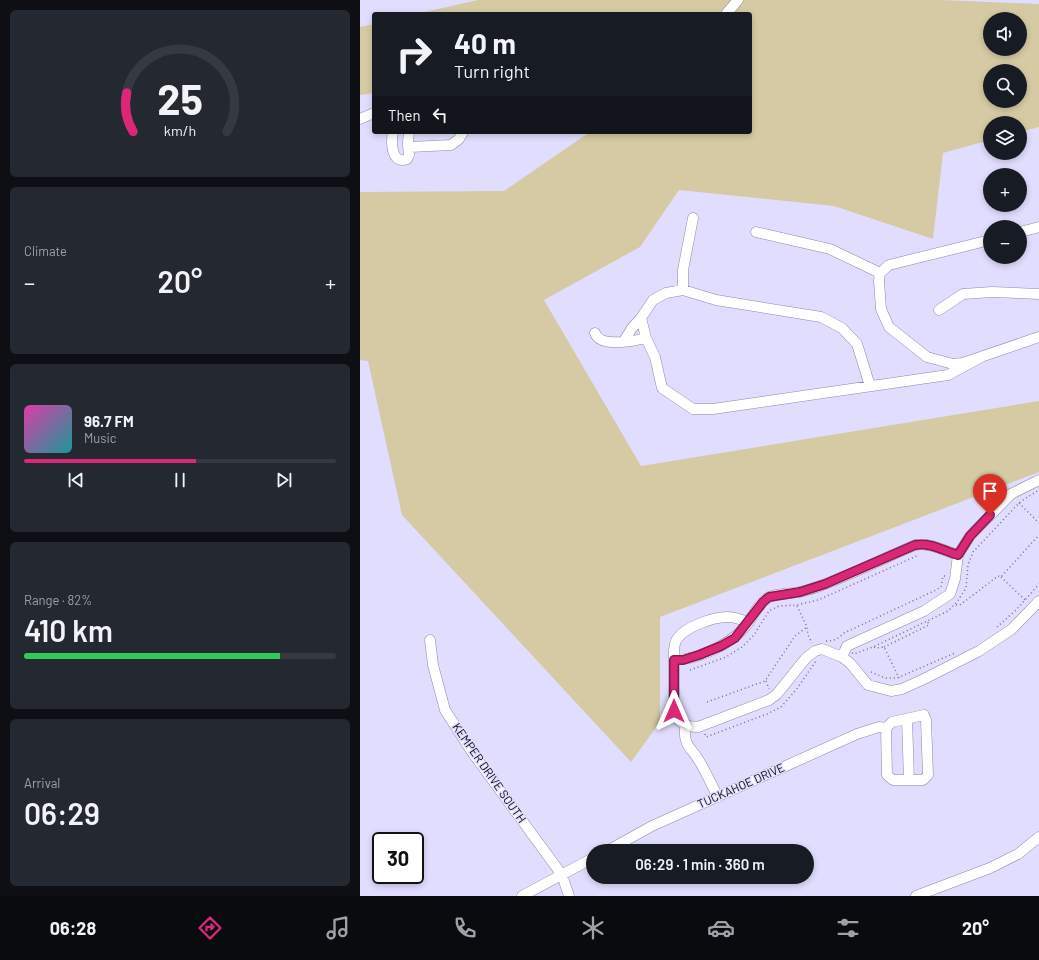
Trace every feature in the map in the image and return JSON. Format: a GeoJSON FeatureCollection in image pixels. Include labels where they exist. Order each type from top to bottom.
{"type":"FeatureCollection","features":[{"type":"Feature","properties":{"kind":"street"},"geometry":{"type":"LineString","coordinates":[[728,12],[738,0]]}},
{"type":"Feature","properties":{"kind":"street"},"geometry":{"type":"LineString","coordinates":[[360,119],[372,115]]}},
{"type":"Feature","properties":{"kind":"street"},"geometry":{"type":"LineString","coordinates":[[393,134],[392,148],[394,154],[398,159],[403,160],[407,159],[409,155],[409,134]]}},
{"type":"Feature","properties":{"kind":"street"},"geometry":{"type":"LineString","coordinates":[[408,146],[451,145],[459,139],[462,134]]}},
{"type":"Feature","properties":{"kind":"street"},"geometry":{"type":"LineString","coordinates":[[683,290],[683,270],[693,218]]}},
{"type":"Feature","properties":{"kind":"street"},"geometry":{"type":"LineString","coordinates":[[1027,230],[1039,227]]}},
{"type":"Feature","properties":{"kind":"street"},"geometry":{"type":"LineString","coordinates":[[756,232],[830,249],[880,273]]}},
{"type":"Feature","properties":{"kind":"street"},"geometry":{"type":"LineString","coordinates":[[983,242],[889,266],[880,273],[879,281],[882,310],[888,328],[927,357],[953,364],[963,363],[1039,337]]}},
{"type":"Feature","properties":{"kind":"street"},"geometry":{"type":"LineString","coordinates":[[624,341],[653,300],[666,293],[683,290],[716,300],[820,317],[842,328],[857,344],[870,386]]}},
{"type":"Feature","properties":{"kind":"street"},"geometry":{"type":"LineString","coordinates":[[938,310],[963,294],[992,292],[1039,294]]}},
{"type":"Feature","properties":{"kind":"street"},"geometry":{"type":"LineString","coordinates":[[641,318],[646,338],[655,358],[662,388],[693,408],[712,409],[948,375],[983,356]]}},
{"type":"Feature","properties":{"kind":"street"},"geometry":{"type":"LineString","coordinates":[[595,333],[596,337],[607,342],[646,338]]}},
{"type":"Feature","properties":{"kind":"street"},"geometry":{"type":"LineString","coordinates":[[842,657],[847,646],[924,611],[950,594],[955,579],[958,555],[970,536],[1011,494],[1039,480]]}},
{"type":"Feature","properties":{"kind":"street"},"geometry":{"type":"LineString","coordinates":[[674,660],[683,660],[721,646],[735,638],[763,602],[769,597],[800,592],[825,584],[915,545],[928,544],[958,555]]}},
{"type":"Feature","properties":{"kind":"street"},"geometry":{"type":"LineString","coordinates":[[748,622],[740,618],[717,618],[697,625],[676,640],[674,649],[674,711],[675,717],[685,725],[689,727],[698,727],[769,700],[777,694],[806,658],[822,649],[842,657],[850,663],[868,685],[891,691],[902,689],[979,651],[1012,629],[1039,601]]}},
{"type":"Feature","properties":{"kind":"street","name":"KEMPER DRIVE SOUTH"},"geometry":{"type":"LineString","coordinates":[[430,640],[433,665],[445,710],[472,752],[562,875],[569,896]]}},
{"type":"Feature","properties":{"kind":"street","name":"TUCKAHOE DRIVE"},"geometry":{"type":"LineString","coordinates":[[620,844],[652,826],[857,734],[882,728],[892,722],[924,715],[926,720],[928,775],[923,780],[909,780]]}},
{"type":"Feature","properties":{"kind":"street"},"geometry":{"type":"LineString","coordinates":[[882,728],[887,775],[894,780],[909,780],[907,719]]}},
{"type":"Feature","properties":{"kind":"street"},"geometry":{"type":"LineString","coordinates":[[685,725],[684,733],[687,746],[701,763],[718,797]]}},
{"type":"Feature","properties":{"kind":"street"},"geometry":{"type":"LineString","coordinates":[[916,896],[990,868],[1018,854],[1039,837]]}},
{"type":"Feature","properties":{"kind":"street"},"geometry":{"type":"LineString","coordinates":[[522,896],[586,862]]}},
{"type":"Feature","properties":{"kind":"path"},"geometry":{"type":"LineString","coordinates":[[1019,503],[1039,523]]}},
{"type":"Feature","properties":{"kind":"path"},"geometry":{"type":"LineString","coordinates":[[955,605],[960,605],[998,576],[1001,577],[1039,535]]}},
{"type":"Feature","properties":{"kind":"path"},"geometry":{"type":"LineString","coordinates":[[690,670],[726,657],[742,647],[754,635],[769,611],[779,606],[797,605],[818,600],[919,555]]}},
{"type":"Feature","properties":{"kind":"path"},"geometry":{"type":"LineString","coordinates":[[820,641],[832,641],[838,639],[844,633],[936,590],[941,586],[943,576],[949,576]]}},
{"type":"Feature","properties":{"kind":"path"},"geometry":{"type":"LineString","coordinates":[[1001,577],[1025,600]]}},
{"type":"Feature","properties":{"kind":"path"},"geometry":{"type":"LineString","coordinates":[[994,630],[1039,584]]}},
{"type":"Feature","properties":{"kind":"path"},"geometry":{"type":"LineString","coordinates":[[797,605],[807,627],[808,635],[812,643],[811,647]]}},
{"type":"Feature","properties":{"kind":"path"},"geometry":{"type":"LineString","coordinates":[[873,647],[884,647],[929,625],[927,620]]}},
{"type":"Feature","properties":{"kind":"path"},"geometry":{"type":"LineString","coordinates":[[707,702],[765,681],[796,636],[807,627]]}},
{"type":"Feature","properties":{"kind":"path"},"geometry":{"type":"LineString","coordinates":[[812,643],[816,642]]}},
{"type":"Feature","properties":{"kind":"path"},"geometry":{"type":"LineString","coordinates":[[884,647],[899,678]]}},
{"type":"Feature","properties":{"kind":"path"},"geometry":{"type":"LineString","coordinates":[[871,672],[885,678],[899,678],[960,650]]}},
{"type":"Feature","properties":{"kind":"path"},"geometry":{"type":"LineString","coordinates":[[765,681],[772,694]]}},
{"type":"Feature","properties":{"kind":"shaded area"},"geometry":{"type":"Polygon","coordinates":[[[478,0],[942,0],[1039,4],[1039,127],[1027,130],[1027,116],[983,116],[983,142],[943,153],[933,239],[834,206],[679,190],[640,247],[544,300],[641,466],[1039,401],[1039,472],[660,617],[660,722],[631,762],[402,515],[368,361],[360,360],[360,192],[504,191],[587,134],[752,134],[752,12],[425,12],[478,0]]]}},
{"type":"Feature","properties":{"kind":"shaded area"},"geometry":{"type":"Polygon","coordinates":[[[372,24],[372,93],[360,95],[360,27],[372,24]]]}},
{"type":"Feature","properties":{"kind":"route"},"geometry":{"type":"LineString","coordinates":[[674,711],[674,660],[683,660],[699,655],[721,646],[735,638],[763,602],[769,597],[800,592],[825,584],[915,545],[928,544],[958,555],[970,536],[990,515]]}}]}
